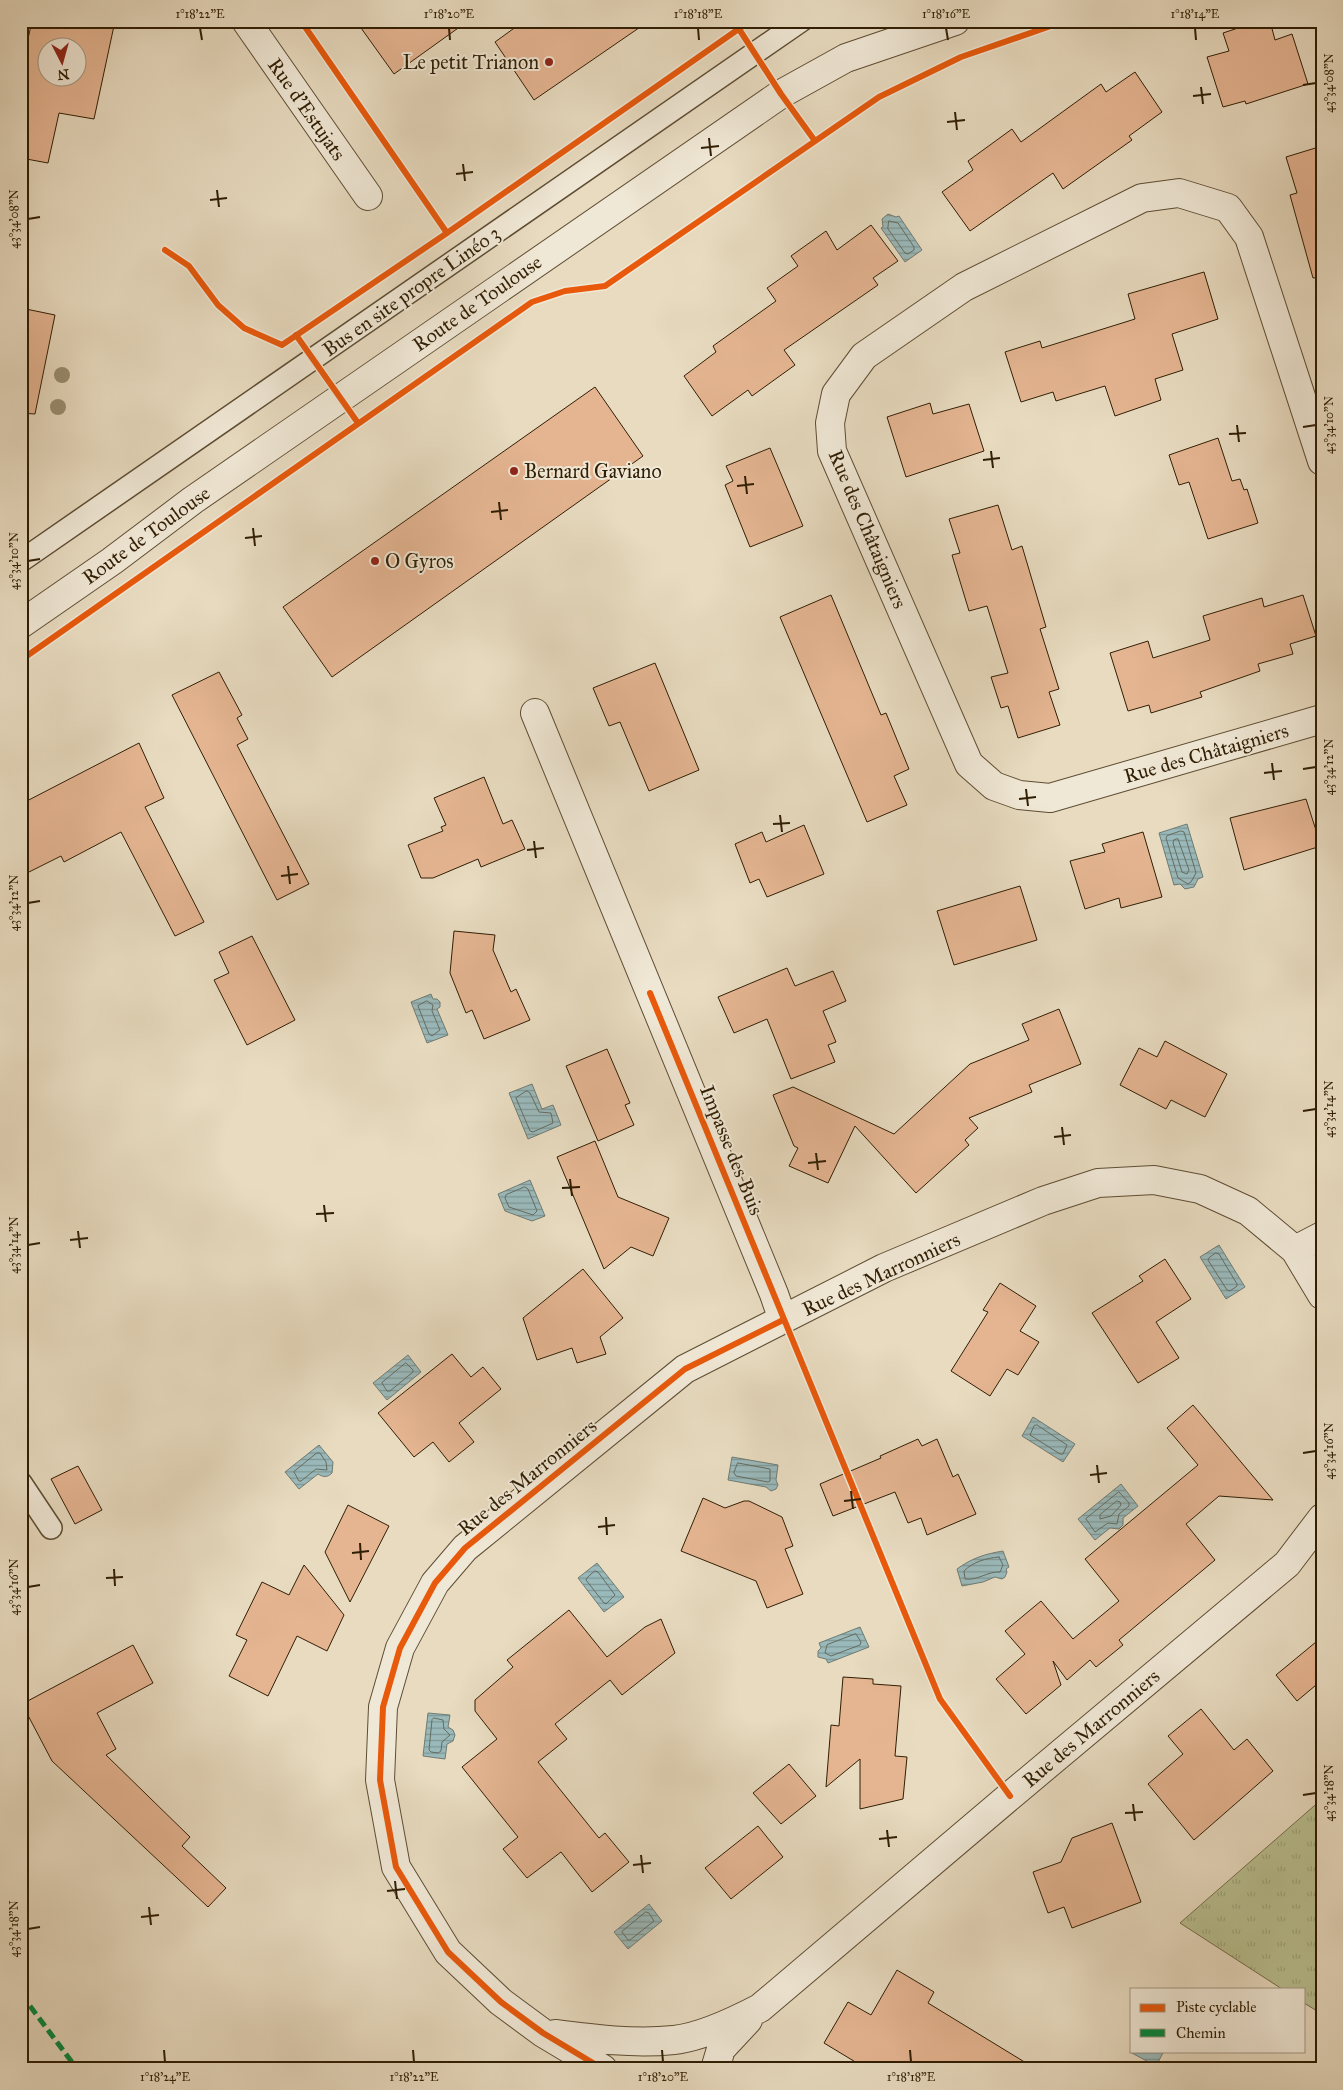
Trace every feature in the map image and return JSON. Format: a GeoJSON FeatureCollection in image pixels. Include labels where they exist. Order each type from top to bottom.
{"type":"FeatureCollection","features":[{"type":"Feature","properties":{"kind":"street","name":"Rue d'Estujats"},"geometry":{"type":"LineString","coordinates":[[246,21],[368,196]]}},
{"type":"Feature","properties":{"kind":"street","name":"Route de Toulouse"},"geometry":{"type":"LineString","coordinates":[[21,624],[112,561],[201,494],[781,94],[846,58],[955,21]]}},
{"type":"Feature","properties":{"kind":"street","name":"Rue des Châtaigniers"},"geometry":{"type":"LineString","coordinates":[[1322,461],[1249,237],[1228,208],[1179,193],[1142,198],[964,287],[864,356],[836,394],[830,423],[832,451],[969,764],[994,786],[1019,795],[1050,798],[1322,719]]}},
{"type":"Feature","properties":{"kind":"street","name":"Impasse des Buis"},"geometry":{"type":"LineString","coordinates":[[535,713],[783,1320]]}},
{"type":"Feature","properties":{"kind":"street","name":"Rue des Marronniers"},"geometry":{"type":"LineString","coordinates":[[760,2008],[727,2025],[675,2040],[614,2042],[543,2033],[500,2002],[448,1952],[396,1867],[380,1780],[383,1707],[400,1648],[435,1583],[465,1548],[685,1369],[884,1268],[1043,1201],[1098,1183],[1154,1180],[1200,1189],[1248,1211],[1295,1250],[1322,1295]]}},
{"type":"Feature","properties":{"kind":"street"},"geometry":{"type":"LineString","coordinates":[[1295,1250],[1322,1236]]}},
{"type":"Feature","properties":{"kind":"street","name":"Rue des Marronniers"},"geometry":{"type":"LineString","coordinates":[[715,2069],[721,2049],[760,2008],[1287,1564],[1322,1518]]}},
{"type":"Feature","properties":{"kind":"street"},"geometry":{"type":"LineString","coordinates":[[543,2033],[604,2069]]}},
{"type":"Feature","properties":{"kind":"lane","name":"Bus en site propre Linéo 3"},"geometry":{"type":"LineString","coordinates":[[21,561],[801,21]]}},
{"type":"Feature","properties":{"kind":"lane"},"geometry":{"type":"LineString","coordinates":[[21,1483],[50,1528]]}},
{"type":"Feature","properties":{"kind":"green space"},"geometry":{"type":"Polygon","coordinates":[[[1322,1799],[1322,2014],[1306,2004],[1306,1988],[1280,1988],[1180,1923],[1322,1799]]]}},
{"type":"Feature","properties":{"kind":"water"},"geometry":{"type":"Polygon","coordinates":[[[888,214],[896,217],[899,216],[922,250],[905,262],[881,228],[883,227],[882,219],[888,214]]]}},
{"type":"Feature","properties":{"kind":"water"},"geometry":{"type":"Polygon","coordinates":[[[1187,824],[1203,877],[1198,879],[1194,887],[1185,889],[1180,884],[1174,885],[1159,833],[1187,824]]]}},
{"type":"Feature","properties":{"kind":"water"},"geometry":{"type":"Polygon","coordinates":[[[431,994],[433,999],[437,999],[440,1002],[440,1007],[437,1009],[448,1035],[427,1043],[411,1002],[431,994]]]}},
{"type":"Feature","properties":{"kind":"water"},"geometry":{"type":"Polygon","coordinates":[[[532,1084],[542,1109],[553,1105],[561,1125],[528,1139],[509,1093],[532,1084]]]}},
{"type":"Feature","properties":{"kind":"water"},"geometry":{"type":"Polygon","coordinates":[[[530,1180],[545,1216],[532,1221],[505,1211],[498,1194],[530,1180]]]}},
{"type":"Feature","properties":{"kind":"water"},"geometry":{"type":"Polygon","coordinates":[[[1219,1245],[1245,1287],[1226,1299],[1200,1257],[1219,1245]]]}},
{"type":"Feature","properties":{"kind":"water"},"geometry":{"type":"Polygon","coordinates":[[[408,1355],[421,1372],[387,1400],[373,1383],[408,1355]]]}},
{"type":"Feature","properties":{"kind":"water"},"geometry":{"type":"Polygon","coordinates":[[[1033,1417],[1075,1444],[1063,1462],[1022,1436],[1033,1417]]]}},
{"type":"Feature","properties":{"kind":"water"},"geometry":{"type":"Polygon","coordinates":[[[319,1445],[333,1462],[332,1473],[328,1476],[318,1474],[299,1489],[285,1472],[319,1445]]]}},
{"type":"Feature","properties":{"kind":"water"},"geometry":{"type":"Polygon","coordinates":[[[732,1457],[778,1465],[776,1480],[778,1485],[776,1489],[771,1491],[766,1487],[728,1480],[732,1457]]]}},
{"type":"Feature","properties":{"kind":"water"},"geometry":{"type":"Polygon","coordinates":[[[1121,1484],[1138,1506],[1123,1518],[1123,1525],[1119,1529],[1110,1528],[1095,1540],[1078,1519],[1121,1484]]]}},
{"type":"Feature","properties":{"kind":"water"},"geometry":{"type":"Polygon","coordinates":[[[1003,1551],[1009,1567],[1006,1569],[1005,1577],[1002,1579],[995,1577],[983,1582],[962,1586],[957,1569],[979,1557],[1003,1551]]]}},
{"type":"Feature","properties":{"kind":"water"},"geometry":{"type":"Polygon","coordinates":[[[597,1563],[624,1597],[604,1612],[578,1578],[597,1563]]]}},
{"type":"Feature","properties":{"kind":"water"},"geometry":{"type":"Polygon","coordinates":[[[860,1627],[869,1647],[828,1663],[826,1659],[818,1657],[818,1651],[821,1648],[819,1643],[860,1627]]]}},
{"type":"Feature","properties":{"kind":"water"},"geometry":{"type":"Polygon","coordinates":[[[428,1713],[450,1715],[448,1727],[453,1730],[455,1735],[453,1741],[447,1744],[445,1759],[423,1756],[428,1713]]]}},
{"type":"Feature","properties":{"kind":"water"},"geometry":{"type":"Polygon","coordinates":[[[649,1904],[662,1921],[628,1949],[614,1932],[649,1904]]]}},
{"type":"Feature","properties":{"kind":"water"},"geometry":{"type":"Polygon","coordinates":[[[1130,2052],[1163,2052],[1156,2066],[1130,2052]]]}},
{"type":"Feature","properties":{"kind":"building"},"geometry":{"type":"Polygon","coordinates":[[[32,21],[115,21],[94,119],[59,113],[48,163],[21,158],[21,70],[32,21]]]}},
{"type":"Feature","properties":{"kind":"building"},"geometry":{"type":"Polygon","coordinates":[[[356,21],[468,21],[394,74],[356,21]]]}},
{"type":"Feature","properties":{"kind":"building","name":"Le petit Trianon"},"geometry":{"type":"Polygon","coordinates":[[[524,21],[649,21],[534,100],[495,42],[524,21]]]}},
{"type":"Feature","properties":{"kind":"building"},"geometry":{"type":"Polygon","coordinates":[[[1259,21],[1270,21],[1275,40],[1292,34],[1308,84],[1246,104],[1245,101],[1223,107],[1207,57],[1229,51],[1223,33],[1259,21]]]}},
{"type":"Feature","properties":{"kind":"building"},"geometry":{"type":"Polygon","coordinates":[[[1135,72],[1162,112],[1129,136],[1132,140],[1063,189],[1053,173],[970,231],[942,192],[973,170],[968,161],[1012,129],[1021,142],[1101,84],[1106,92],[1135,72]]]}},
{"type":"Feature","properties":{"kind":"building"},"geometry":{"type":"Polygon","coordinates":[[[1322,146],[1322,277],[1313,278],[1290,195],[1297,193],[1286,157],[1322,146]]]}},
{"type":"Feature","properties":{"kind":"building"},"geometry":{"type":"Polygon","coordinates":[[[871,225],[898,261],[873,278],[878,285],[784,350],[795,365],[752,396],[748,390],[712,416],[684,376],[716,352],[713,346],[776,301],[767,288],[798,266],[791,256],[826,231],[837,250],[871,225]]]}},
{"type":"Feature","properties":{"kind":"building"},"geometry":{"type":"Polygon","coordinates":[[[1204,272],[1218,319],[1172,334],[1183,370],[1155,379],[1161,400],[1115,416],[1105,386],[1056,401],[1053,392],[1021,402],[1005,352],[1040,341],[1042,348],[1135,319],[1128,294],[1204,272]]]}},
{"type":"Feature","properties":{"kind":"building"},"geometry":{"type":"Polygon","coordinates":[[[21,308],[55,315],[35,414],[21,413],[21,308]]]}},
{"type":"Feature","properties":{"kind":"building"},"geometry":{"type":"Polygon","coordinates":[[[595,387],[643,456],[332,677],[283,607],[595,387]]]}},
{"type":"Feature","properties":{"kind":"building"},"geometry":{"type":"Polygon","coordinates":[[[930,403],[933,414],[969,404],[984,451],[906,477],[887,417],[930,403]]]}},
{"type":"Feature","properties":{"kind":"building"},"geometry":{"type":"Polygon","coordinates":[[[1218,438],[1232,481],[1240,479],[1244,490],[1247,489],[1258,523],[1208,539],[1189,482],[1179,485],[1169,455],[1218,438]]]}},
{"type":"Feature","properties":{"kind":"building"},"geometry":{"type":"Polygon","coordinates":[[[770,448],[803,526],[750,547],[725,485],[733,481],[726,466],[770,448]]]}},
{"type":"Feature","properties":{"kind":"building"},"geometry":{"type":"Polygon","coordinates":[[[998,505],[1012,550],[1022,546],[1046,627],[1040,629],[1059,689],[1049,692],[1060,725],[1018,738],[1008,706],[1001,708],[991,677],[1008,673],[987,606],[969,611],[952,555],[960,553],[949,519],[998,505]]]}},
{"type":"Feature","properties":{"kind":"building"},"geometry":{"type":"Polygon","coordinates":[[[831,595],[881,715],[886,713],[909,769],[894,776],[907,805],[867,822],[780,617],[831,595]]]}},
{"type":"Feature","properties":{"kind":"building"},"geometry":{"type":"Polygon","coordinates":[[[1303,595],[1316,636],[1290,644],[1293,654],[1258,664],[1260,671],[1200,692],[1202,697],[1151,713],[1149,705],[1128,711],[1110,653],[1148,641],[1153,658],[1210,640],[1203,616],[1262,598],[1264,607],[1303,595]]]}},
{"type":"Feature","properties":{"kind":"building"},"geometry":{"type":"Polygon","coordinates":[[[655,663],[699,770],[649,791],[620,722],[609,726],[593,688],[655,663]]]}},
{"type":"Feature","properties":{"kind":"building"},"geometry":{"type":"Polygon","coordinates":[[[219,672],[242,715],[237,718],[248,739],[237,745],[309,884],[277,900],[172,695],[219,672]]]}},
{"type":"Feature","properties":{"kind":"building"},"geometry":{"type":"Polygon","coordinates":[[[139,743],[164,798],[145,807],[204,922],[175,936],[121,832],[64,862],[61,856],[21,876],[21,804],[139,743]]]}},
{"type":"Feature","properties":{"kind":"building"},"geometry":{"type":"Polygon","coordinates":[[[484,777],[503,824],[512,820],[525,849],[481,867],[478,859],[433,878],[421,878],[408,845],[443,831],[441,827],[446,825],[434,798],[484,777]]]}},
{"type":"Feature","properties":{"kind":"building"},"geometry":{"type":"Polygon","coordinates":[[[1306,799],[1321,846],[1244,870],[1230,818],[1306,799]]]}},
{"type":"Feature","properties":{"kind":"building"},"geometry":{"type":"Polygon","coordinates":[[[804,825],[824,874],[767,897],[759,879],[750,883],[735,844],[762,832],[766,842],[804,825]]]}},
{"type":"Feature","properties":{"kind":"building"},"geometry":{"type":"Polygon","coordinates":[[[1143,832],[1162,897],[1121,908],[1119,898],[1085,909],[1070,861],[1105,852],[1102,844],[1143,832]]]}},
{"type":"Feature","properties":{"kind":"building"},"geometry":{"type":"Polygon","coordinates":[[[1020,886],[1037,940],[954,965],[937,911],[1020,886]]]}},
{"type":"Feature","properties":{"kind":"building"},"geometry":{"type":"Polygon","coordinates":[[[454,931],[495,935],[493,950],[511,992],[516,989],[530,1020],[484,1039],[472,1010],[466,1013],[450,973],[454,931]]]}},
{"type":"Feature","properties":{"kind":"building"},"geometry":{"type":"Polygon","coordinates":[[[252,936],[295,1020],[247,1045],[214,980],[229,973],[219,952],[252,936]]]}},
{"type":"Feature","properties":{"kind":"building"},"geometry":{"type":"Polygon","coordinates":[[[787,968],[795,986],[833,971],[846,1001],[823,1011],[836,1042],[828,1045],[835,1062],[791,1079],[767,1019],[734,1033],[718,997],[787,968]]]}},
{"type":"Feature","properties":{"kind":"building"},"geometry":{"type":"Polygon","coordinates":[[[1059,1009],[1081,1064],[1029,1085],[1032,1092],[969,1118],[978,1128],[965,1140],[969,1145],[916,1193],[855,1126],[828,1183],[789,1166],[798,1148],[794,1146],[773,1095],[793,1087],[894,1134],[970,1064],[1029,1040],[1022,1024],[1059,1009]]]}},
{"type":"Feature","properties":{"kind":"building"},"geometry":{"type":"Polygon","coordinates":[[[1165,1041],[1227,1074],[1205,1117],[1171,1100],[1166,1109],[1120,1085],[1139,1048],[1157,1057],[1165,1041]]]}},
{"type":"Feature","properties":{"kind":"building"},"geometry":{"type":"Polygon","coordinates":[[[607,1049],[630,1103],[625,1105],[634,1125],[598,1141],[566,1066],[607,1049]]]}},
{"type":"Feature","properties":{"kind":"building"},"geometry":{"type":"Polygon","coordinates":[[[595,1141],[618,1197],[669,1218],[653,1256],[631,1247],[604,1269],[557,1157],[595,1141]]]}},
{"type":"Feature","properties":{"kind":"building"},"geometry":{"type":"Polygon","coordinates":[[[1165,1259],[1191,1299],[1156,1322],[1179,1358],[1138,1383],[1092,1313],[1143,1281],[1139,1276],[1165,1259]]]}},
{"type":"Feature","properties":{"kind":"building"},"geometry":{"type":"Polygon","coordinates":[[[583,1269],[623,1318],[600,1337],[606,1354],[577,1363],[572,1348],[537,1360],[523,1318],[583,1269]]]}},
{"type":"Feature","properties":{"kind":"building"},"geometry":{"type":"Polygon","coordinates":[[[1000,1283],[1036,1306],[1020,1331],[1039,1342],[1018,1375],[1007,1369],[990,1396],[951,1371],[988,1312],[983,1310],[1000,1283]]]}},
{"type":"Feature","properties":{"kind":"building"},"geometry":{"type":"Polygon","coordinates":[[[452,1354],[471,1377],[483,1367],[501,1389],[459,1423],[474,1442],[449,1462],[433,1442],[414,1457],[378,1413],[452,1354]]]}},
{"type":"Feature","properties":{"kind":"building"},"geometry":{"type":"Polygon","coordinates":[[[1193,1405],[1273,1500],[1219,1496],[1186,1524],[1215,1560],[1119,1640],[1123,1645],[1096,1667],[1090,1660],[1067,1680],[1053,1661],[1061,1685],[1026,1714],[996,1679],[1025,1654],[1005,1631],[1041,1601],[1073,1639],[1119,1601],[1085,1559],[1198,1465],[1167,1428],[1193,1405]]]}},
{"type":"Feature","properties":{"kind":"building"},"geometry":{"type":"Polygon","coordinates":[[[918,1439],[922,1446],[937,1439],[953,1477],[958,1474],[976,1514],[927,1535],[921,1518],[908,1523],[895,1492],[833,1516],[820,1484],[881,1458],[880,1456],[918,1439]]]}},
{"type":"Feature","properties":{"kind":"building"},"geometry":{"type":"Polygon","coordinates":[[[78,1466],[102,1510],[75,1524],[51,1479],[78,1466]]]}},
{"type":"Feature","properties":{"kind":"building"},"geometry":{"type":"Polygon","coordinates":[[[703,1498],[725,1508],[749,1501],[782,1517],[793,1546],[785,1549],[803,1594],[767,1608],[756,1581],[681,1551],[703,1498]]]}},
{"type":"Feature","properties":{"kind":"building"},"geometry":{"type":"Polygon","coordinates":[[[348,1505],[389,1526],[350,1602],[325,1552],[348,1505]]]}},
{"type":"Feature","properties":{"kind":"building"},"geometry":{"type":"Polygon","coordinates":[[[304,1565],[344,1615],[327,1651],[297,1636],[268,1696],[229,1676],[247,1640],[236,1635],[262,1582],[289,1595],[304,1565]]]}},
{"type":"Feature","properties":{"kind":"building"},"geometry":{"type":"Polygon","coordinates":[[[569,1610],[607,1657],[645,1627],[661,1619],[675,1653],[622,1695],[610,1680],[555,1724],[567,1739],[538,1762],[599,1838],[605,1833],[629,1862],[592,1892],[561,1852],[527,1878],[503,1849],[518,1837],[462,1767],[497,1739],[475,1711],[475,1700],[513,1667],[507,1660],[569,1610]]]}},
{"type":"Feature","properties":{"kind":"building"},"geometry":{"type":"Polygon","coordinates":[[[1322,1637],[1322,1680],[1297,1701],[1276,1675],[1322,1637]]]}},
{"type":"Feature","properties":{"kind":"building"},"geometry":{"type":"Polygon","coordinates":[[[133,1645],[153,1683],[97,1713],[116,1749],[106,1755],[190,1837],[182,1846],[226,1888],[208,1907],[52,1761],[22,1704],[133,1645]]]}},
{"type":"Feature","properties":{"kind":"building"},"geometry":{"type":"Polygon","coordinates":[[[843,1677],[873,1679],[873,1684],[901,1686],[895,1756],[907,1757],[903,1799],[860,1809],[860,1759],[826,1787],[831,1725],[839,1726],[843,1677]]]}},
{"type":"Feature","properties":{"kind":"building"},"geometry":{"type":"Polygon","coordinates":[[[1201,1709],[1234,1750],[1247,1739],[1273,1771],[1194,1840],[1148,1784],[1183,1754],[1168,1736],[1201,1709]]]}},
{"type":"Feature","properties":{"kind":"building"},"geometry":{"type":"Polygon","coordinates":[[[789,1764],[816,1796],[781,1824],[753,1793],[789,1764]]]}},
{"type":"Feature","properties":{"kind":"building"},"geometry":{"type":"Polygon","coordinates":[[[1112,1823],[1141,1902],[1072,1928],[1064,1907],[1048,1913],[1033,1872],[1061,1862],[1072,1838],[1112,1823]]]}},
{"type":"Feature","properties":{"kind":"building"},"geometry":{"type":"Polygon","coordinates":[[[758,1826],[783,1857],[731,1899],[705,1868],[758,1826]]]}},
{"type":"Feature","properties":{"kind":"building"},"geometry":{"type":"Polygon","coordinates":[[[897,1970],[934,1992],[928,2003],[1036,2069],[867,2069],[824,2043],[848,2002],[871,2015],[897,1970]]]}},
{"type":"Feature","properties":{"kind":"marked path"},"geometry":{"type":"LineString","coordinates":[[21,1994],[77,2069]]}},
{"type":"Feature","properties":{"kind":"cycle path"},"geometry":{"type":"LineString","coordinates":[[301,21],[447,233]]}},
{"type":"Feature","properties":{"kind":"cycle path"},"geometry":{"type":"LineString","coordinates":[[165,250],[189,266],[218,305],[244,328],[282,345],[447,233],[750,21]]}},
{"type":"Feature","properties":{"kind":"cycle path"},"geometry":{"type":"LineString","coordinates":[[21,660],[532,302],[565,291],[605,286],[879,97],[961,57],[1065,21]]}},
{"type":"Feature","properties":{"kind":"cycle path"},"geometry":{"type":"LineString","coordinates":[[739,29],[781,94],[815,141]]}},
{"type":"Feature","properties":{"kind":"cycle path"},"geometry":{"type":"LineString","coordinates":[[296,335],[358,423]]}},
{"type":"Feature","properties":{"kind":"cycle path"},"geometry":{"type":"LineString","coordinates":[[650,993],[940,1699],[1010,1796]]}},
{"type":"Feature","properties":{"kind":"cycle path"},"geometry":{"type":"LineString","coordinates":[[603,2069],[543,2033],[501,2002],[448,1952],[396,1867],[380,1780],[383,1707],[400,1648],[435,1583],[465,1548],[685,1369],[783,1320]]}},
{"type":"Feature","properties":{"kind":"place","name":"Le petit Trianon"},"geometry":{"type":"Point","coordinates":[549,62]}},
{"type":"Feature","properties":{"kind":"place","name":"Bernard Gaviano"},"geometry":{"type":"Point","coordinates":[514,471]}},
{"type":"Feature","properties":{"kind":"place","name":"O Gyros"},"geometry":{"type":"Point","coordinates":[375,561]}}]}
